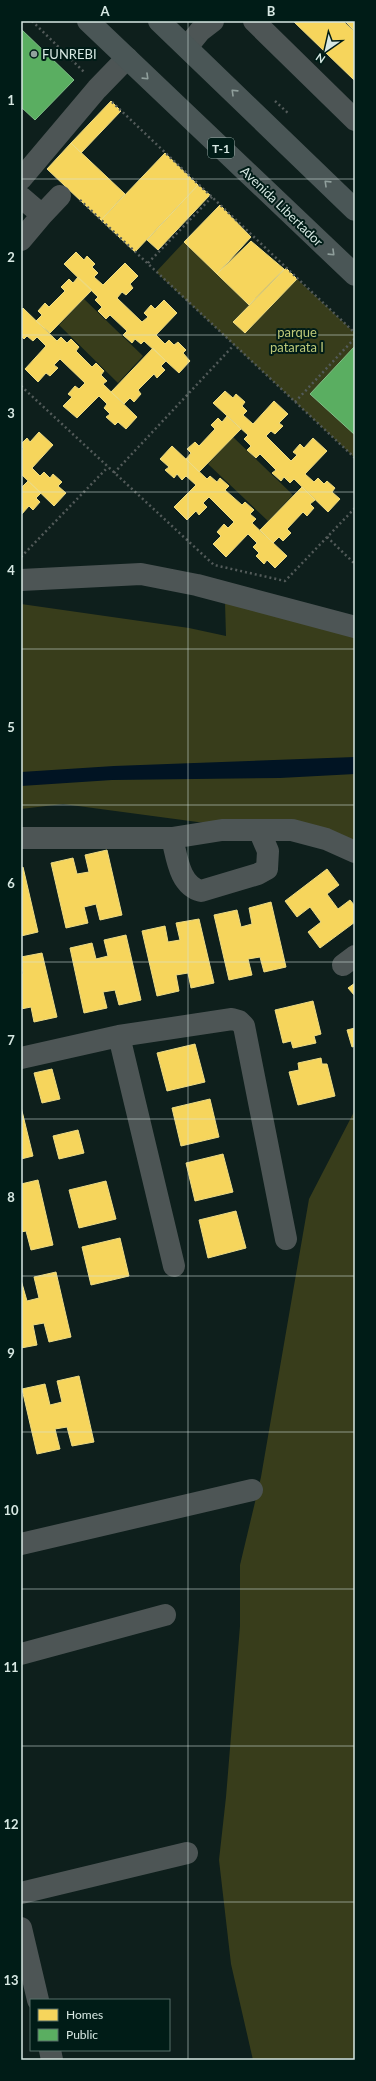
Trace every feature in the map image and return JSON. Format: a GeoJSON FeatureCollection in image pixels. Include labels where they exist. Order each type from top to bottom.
{"type":"FeatureCollection","features":[{"type":"Feature","properties":{"kind":"main road","name":"Avenida Libertador"},"geometry":{"type":"LineString","coordinates":[[88,21],[355,275]]}},
{"type":"Feature","properties":{"kind":"main road"},"geometry":{"type":"LineString","coordinates":[[160,21],[355,210]]}},
{"type":"Feature","properties":{"kind":"street"},"geometry":{"type":"LineString","coordinates":[[187,47],[200,30],[214,21]]}},
{"type":"Feature","properties":{"kind":"street"},"geometry":{"type":"LineString","coordinates":[[254,21],[355,120]]}},
{"type":"Feature","properties":{"kind":"street"},"geometry":{"type":"LineString","coordinates":[[27,172],[91,81],[127,58]]}},
{"type":"Feature","properties":{"kind":"street"},"geometry":{"type":"LineString","coordinates":[[21,240],[42,215],[67,195]]}},
{"type":"Feature","properties":{"kind":"street"},"geometry":{"type":"LineString","coordinates":[[21,197],[42,215]]}},
{"type":"Feature","properties":{"kind":"street"},"geometry":{"type":"LineString","coordinates":[[21,580],[141,574],[278,605],[355,627]]}},
{"type":"Feature","properties":{"kind":"street"},"geometry":{"type":"LineString","coordinates":[[21,838],[172,838],[222,830],[292,830],[326,839],[355,852]]}},
{"type":"Feature","properties":{"kind":"street"},"geometry":{"type":"LineString","coordinates":[[172,838],[182,874],[193,889],[200,892],[258,874],[267,868],[268,851],[259,830]]}},
{"type":"Feature","properties":{"kind":"street"},"geometry":{"type":"LineString","coordinates":[[21,1058],[119,1036],[232,1019],[239,1021],[244,1026],[286,1239]]}},
{"type":"Feature","properties":{"kind":"street"},"geometry":{"type":"LineString","coordinates":[[119,1036],[174,1266]]}},
{"type":"Feature","properties":{"kind":"street"},"geometry":{"type":"LineString","coordinates":[[21,1544],[252,1490]]}},
{"type":"Feature","properties":{"kind":"street"},"geometry":{"type":"LineString","coordinates":[[21,1654],[165,1614]]}},
{"type":"Feature","properties":{"kind":"street"},"geometry":{"type":"LineString","coordinates":[[21,1893],[187,1853]]}},
{"type":"Feature","properties":{"kind":"street"},"geometry":{"type":"LineString","coordinates":[[21,1928],[38,1999]]}},
{"type":"Feature","properties":{"kind":"path"},"geometry":{"type":"LineString","coordinates":[[32,21],[91,81],[355,333]]}},
{"type":"Feature","properties":{"kind":"path"},"geometry":{"type":"LineString","coordinates":[[67,195],[148,263],[355,458]]}},
{"type":"Feature","properties":{"kind":"path"},"geometry":{"type":"LineString","coordinates":[[148,263],[213,196]]}},
{"type":"Feature","properties":{"kind":"path"},"geometry":{"type":"LineString","coordinates":[[295,402],[355,338]]}},
{"type":"Feature","properties":{"kind":"path"},"geometry":{"type":"LineString","coordinates":[[114,473],[234,345]]}},
{"type":"Feature","properties":{"kind":"path"},"geometry":{"type":"LineString","coordinates":[[21,386],[214,565],[285,581],[355,508]]}},
{"type":"Feature","properties":{"kind":"path"},"geometry":{"type":"LineString","coordinates":[[21,557],[108,467]]}},
{"type":"Feature","properties":{"kind":"path"},"geometry":{"type":"LineString","coordinates":[[327,537],[355,564]]}},
{"type":"Feature","properties":{"kind":"green space","name":"parque patarata I"},"geometry":{"type":"Polygon","coordinates":[[[184,242],[249,305],[233,322],[245,333],[297,279],[355,333],[355,458],[156,272],[184,242]]]}},
{"type":"Feature","properties":{"kind":"green space"},"geometry":{"type":"Polygon","coordinates":[[[84,299],[143,356],[118,383],[59,325],[84,299]]]}},
{"type":"Feature","properties":{"kind":"green space"},"geometry":{"type":"Polygon","coordinates":[[[233,437],[293,495],[268,521],[208,464],[233,437]]]}},
{"type":"Feature","properties":{"kind":"green space"},"geometry":{"type":"Polygon","coordinates":[[[225,602],[355,632],[355,845],[63,804],[21,809],[21,604],[189,628],[226,636],[225,602]]]}},
{"type":"Feature","properties":{"kind":"green space"},"geometry":{"type":"Polygon","coordinates":[[[355,1110],[355,2058],[253,2060],[231,1964],[219,1860],[226,1797],[240,1626],[240,1565],[261,1477],[309,1199],[355,1110]]]}},
{"type":"Feature","properties":{"kind":"water"},"geometry":{"type":"Polygon","coordinates":[[[355,757],[355,774],[280,778],[112,780],[21,786],[21,772],[114,766],[355,757]]]}},
{"type":"Feature","properties":{"kind":"building: Homes"},"geometry":{"type":"Polygon","coordinates":[[[293,21],[343,21],[355,32],[355,81],[293,21]]]}},
{"type":"Feature","properties":{"kind":"building: Homes"},"geometry":{"type":"Polygon","coordinates":[[[345,21],[355,21],[355,31],[345,21]]]}},
{"type":"Feature","properties":{"kind":"building: Homes"},"geometry":{"type":"Polygon","coordinates":[[[111,101],[121,111],[81,153],[71,143],[111,101]]]}},
{"type":"Feature","properties":{"kind":"building: Homes"},"geometry":{"type":"Polygon","coordinates":[[[71,143],[125,194],[101,220],[47,169],[71,143]]]}},
{"type":"Feature","properties":{"kind":"building: Homes"},"geometry":{"type":"Polygon","coordinates":[[[165,153],[198,185],[135,252],[101,220],[165,153]]]}},
{"type":"Feature","properties":{"kind":"building: Homes"},"geometry":{"type":"Polygon","coordinates":[[[198,185],[210,195],[158,250],[147,240],[198,185]]]}},
{"type":"Feature","properties":{"kind":"building: Homes"},"geometry":{"type":"Polygon","coordinates":[[[220,205],[251,237],[217,274],[184,242],[220,205]]]}},
{"type":"Feature","properties":{"kind":"building: Homes"},"geometry":{"type":"Polygon","coordinates":[[[251,241],[284,269],[249,305],[217,274],[251,241]]]}},
{"type":"Feature","properties":{"kind":"building: Homes"},"geometry":{"type":"Polygon","coordinates":[[[76,252],[84,260],[87,256],[95,264],[92,267],[98,273],[94,277],[103,285],[125,263],[138,276],[130,284],[133,288],[126,295],[122,292],[117,298],[142,322],[148,317],[144,313],[151,305],[155,309],[164,300],[177,313],[156,335],[165,344],[169,340],[174,345],[178,342],[186,350],[183,353],[190,361],[179,373],[144,341],[141,344],[135,339],[132,343],[123,335],[127,331],[110,315],[106,319],[98,311],[102,307],[95,300],[98,297],[64,264],[76,252]]]}},
{"type":"Feature","properties":{"kind":"building: Homes"},"geometry":{"type":"Polygon","coordinates":[[[286,268],[297,279],[245,333],[233,322],[286,268]]]}},
{"type":"Feature","properties":{"kind":"building: Homes"},"geometry":{"type":"Polygon","coordinates":[[[78,277],[92,290],[50,333],[36,321],[42,315],[38,311],[45,303],[49,307],[65,291],[61,287],[69,279],[73,283],[78,277]]]}},
{"type":"Feature","properties":{"kind":"building: Homes"},"geometry":{"type":"Polygon","coordinates":[[[23,308],[57,341],[61,337],[67,343],[71,339],[79,347],[76,351],[92,367],[96,363],[104,371],[101,375],[107,381],[103,384],[137,417],[126,429],[118,422],[115,425],[106,417],[110,414],[104,408],[107,404],[99,396],[77,418],[63,406],[72,397],[68,394],[75,386],[79,389],[85,383],[60,359],[54,365],[58,368],[50,376],[46,373],[38,382],[25,369],[46,346],[37,337],[33,341],[27,336],[24,339],[21,336],[21,310],[23,308]]]}},
{"type":"Feature","properties":{"kind":"building: Homes"},"geometry":{"type":"Polygon","coordinates":[[[153,348],[166,361],[161,366],[165,370],[157,378],[154,374],[138,390],[141,394],[134,402],[130,398],[124,404],[111,392],[153,348]]]}},
{"type":"Feature","properties":{"kind":"building: Homes"},"geometry":{"type":"Polygon","coordinates":[[[225,391],[233,398],[236,394],[245,402],[242,406],[247,411],[243,415],[253,424],[274,401],[288,414],[279,423],[283,426],[275,434],[271,431],[266,436],[291,461],[297,455],[293,452],[300,444],[304,448],[313,438],[327,451],[305,474],[314,482],[318,478],[324,484],[327,481],[335,488],[332,492],[340,499],[328,512],[294,479],[290,483],[284,477],[281,481],[272,473],[276,470],[260,454],[256,458],[247,450],[251,446],[244,439],[248,435],[213,403],[225,391]]]}},
{"type":"Feature","properties":{"kind":"building: Homes"},"geometry":{"type":"Polygon","coordinates":[[[227,416],[241,429],[199,472],[186,459],[191,453],[187,449],[195,442],[199,446],[215,429],[211,425],[218,418],[222,422],[227,416]]]}},
{"type":"Feature","properties":{"kind":"building: Homes"},"geometry":{"type":"Polygon","coordinates":[[[39,432],[53,445],[32,468],[40,476],[44,472],[50,478],[53,474],[62,482],[58,486],[66,493],[54,506],[21,474],[21,452],[23,449],[21,444],[27,438],[30,442],[39,432]]]}},
{"type":"Feature","properties":{"kind":"building: Homes"},"geometry":{"type":"Polygon","coordinates":[[[172,446],[207,479],[210,476],[217,482],[220,478],[229,486],[225,490],[242,505],[245,502],[254,510],[250,514],[256,519],[252,523],[287,556],[275,568],[267,560],[264,564],[256,556],[259,553],[253,547],[257,543],[248,534],[226,557],[213,544],[221,536],[217,532],[224,524],[228,528],[234,522],[209,497],[203,503],[207,507],[199,515],[196,511],[187,520],[174,507],[196,485],[186,476],[182,480],[177,474],[174,478],[165,470],[169,467],[160,459],[172,446]]]}},
{"type":"Feature","properties":{"kind":"building: Homes"},"geometry":{"type":"Polygon","coordinates":[[[28,481],[41,493],[36,498],[40,502],[33,510],[29,506],[21,515],[21,488],[28,481]]]}},
{"type":"Feature","properties":{"kind":"building: Homes"},"geometry":{"type":"Polygon","coordinates":[[[302,487],[315,500],[310,504],[314,508],[307,516],[303,512],[287,529],[291,533],[283,541],[279,537],[273,543],[260,530],[302,487]]]}},
{"type":"Feature","properties":{"kind":"building: Homes"},"geometry":{"type":"Polygon","coordinates":[[[107,850],[122,915],[100,920],[96,904],[84,907],[88,923],[66,928],[51,863],[73,858],[77,874],[89,872],[85,855],[107,850]]]}},
{"type":"Feature","properties":{"kind":"building: Homes"},"geometry":{"type":"Polygon","coordinates":[[[23,867],[38,932],[21,936],[21,868],[23,867]]]}},
{"type":"Feature","properties":{"kind":"building: Homes"},"geometry":{"type":"Polygon","coordinates":[[[327,869],[339,885],[327,894],[338,909],[350,900],[355,906],[355,922],[320,948],[308,932],[321,922],[310,907],[297,917],[285,901],[327,869]]]}},
{"type":"Feature","properties":{"kind":"building: Homes"},"geometry":{"type":"Polygon","coordinates":[[[271,902],[286,967],[264,972],[260,957],[248,959],[252,975],[229,980],[214,915],[237,910],[241,927],[252,924],[249,908],[271,902]]]}},
{"type":"Feature","properties":{"kind":"building: Homes"},"geometry":{"type":"Polygon","coordinates":[[[199,919],[214,983],[191,988],[188,973],[176,975],[179,991],[157,996],[142,931],[165,926],[168,942],[180,940],[176,923],[199,919]]]}},
{"type":"Feature","properties":{"kind":"building: Homes"},"geometry":{"type":"Polygon","coordinates":[[[126,935],[141,1000],[119,1005],[115,990],[103,992],[107,1008],[84,1013],[70,948],[92,943],[96,959],[108,956],[104,940],[126,935]]]}},
{"type":"Feature","properties":{"kind":"building: Homes"},"geometry":{"type":"Polygon","coordinates":[[[42,953],[57,1017],[34,1022],[31,1007],[21,1009],[21,974],[23,974],[21,957],[42,953]]]}},
{"type":"Feature","properties":{"kind":"building: Homes"},"geometry":{"type":"Polygon","coordinates":[[[355,983],[355,996],[348,988],[355,983]]]}},
{"type":"Feature","properties":{"kind":"building: Homes"},"geometry":{"type":"Polygon","coordinates":[[[313,1001],[321,1034],[314,1036],[316,1043],[293,1048],[291,1041],[283,1043],[275,1010],[313,1001]]]}},
{"type":"Feature","properties":{"kind":"building: Homes"},"geometry":{"type":"Polygon","coordinates":[[[355,1028],[355,1046],[352,1047],[347,1030],[355,1028]]]}},
{"type":"Feature","properties":{"kind":"building: Homes"},"geometry":{"type":"Polygon","coordinates":[[[195,1044],[205,1082],[167,1091],[157,1053],[195,1044]]]}},
{"type":"Feature","properties":{"kind":"building: Homes"},"geometry":{"type":"Polygon","coordinates":[[[321,1058],[322,1064],[327,1064],[335,1096],[298,1105],[289,1072],[299,1070],[298,1063],[321,1058]]]}},
{"type":"Feature","properties":{"kind":"building: Homes"},"geometry":{"type":"Polygon","coordinates":[[[52,1069],[60,1099],[42,1103],[34,1073],[52,1069]]]}},
{"type":"Feature","properties":{"kind":"building: Homes"},"geometry":{"type":"Polygon","coordinates":[[[210,1099],[219,1137],[181,1146],[172,1108],[210,1099]]]}},
{"type":"Feature","properties":{"kind":"building: Homes"},"geometry":{"type":"Polygon","coordinates":[[[21,1107],[33,1156],[21,1159],[21,1107]]]}},
{"type":"Feature","properties":{"kind":"building: Homes"},"geometry":{"type":"Polygon","coordinates":[[[78,1130],[84,1153],[59,1159],[53,1136],[78,1130]]]}},
{"type":"Feature","properties":{"kind":"building: Homes"},"geometry":{"type":"Polygon","coordinates":[[[223,1154],[233,1192],[195,1201],[186,1163],[223,1154]]]}},
{"type":"Feature","properties":{"kind":"building: Homes"},"geometry":{"type":"Polygon","coordinates":[[[38,1180],[53,1245],[31,1250],[26,1231],[21,1232],[21,1184],[38,1180]]]}},
{"type":"Feature","properties":{"kind":"building: Homes"},"geometry":{"type":"Polygon","coordinates":[[[106,1181],[116,1219],[79,1228],[69,1190],[106,1181]]]}},
{"type":"Feature","properties":{"kind":"building: Homes"},"geometry":{"type":"Polygon","coordinates":[[[236,1211],[246,1248],[208,1258],[199,1220],[236,1211]]]}},
{"type":"Feature","properties":{"kind":"building: Homes"},"geometry":{"type":"Polygon","coordinates":[[[120,1238],[129,1276],[91,1285],[82,1247],[120,1238]]]}},
{"type":"Feature","properties":{"kind":"building: Homes"},"geometry":{"type":"Polygon","coordinates":[[[56,1272],[71,1337],[49,1342],[44,1323],[33,1325],[37,1345],[21,1348],[21,1280],[27,1301],[39,1298],[34,1277],[56,1272]]]}},
{"type":"Feature","properties":{"kind":"building: Homes"},"geometry":{"type":"Polygon","coordinates":[[[79,1376],[94,1442],[72,1446],[67,1427],[55,1429],[60,1449],[37,1454],[22,1389],[45,1384],[50,1405],[62,1402],[57,1381],[79,1376]]]}},
{"type":"Feature","properties":{"kind":"building: Public","name":"FUNREBI"},"geometry":{"type":"Polygon","coordinates":[[[21,29],[74,80],[35,120],[21,107],[21,29]]]}},
{"type":"Feature","properties":{"kind":"building: Public"},"geometry":{"type":"Polygon","coordinates":[[[355,346],[355,435],[310,394],[355,346]]]}},
{"type":"Feature","properties":{"kind":"place","name":"FUNREBI"},"geometry":{"type":"Point","coordinates":[34,54]}}]}
